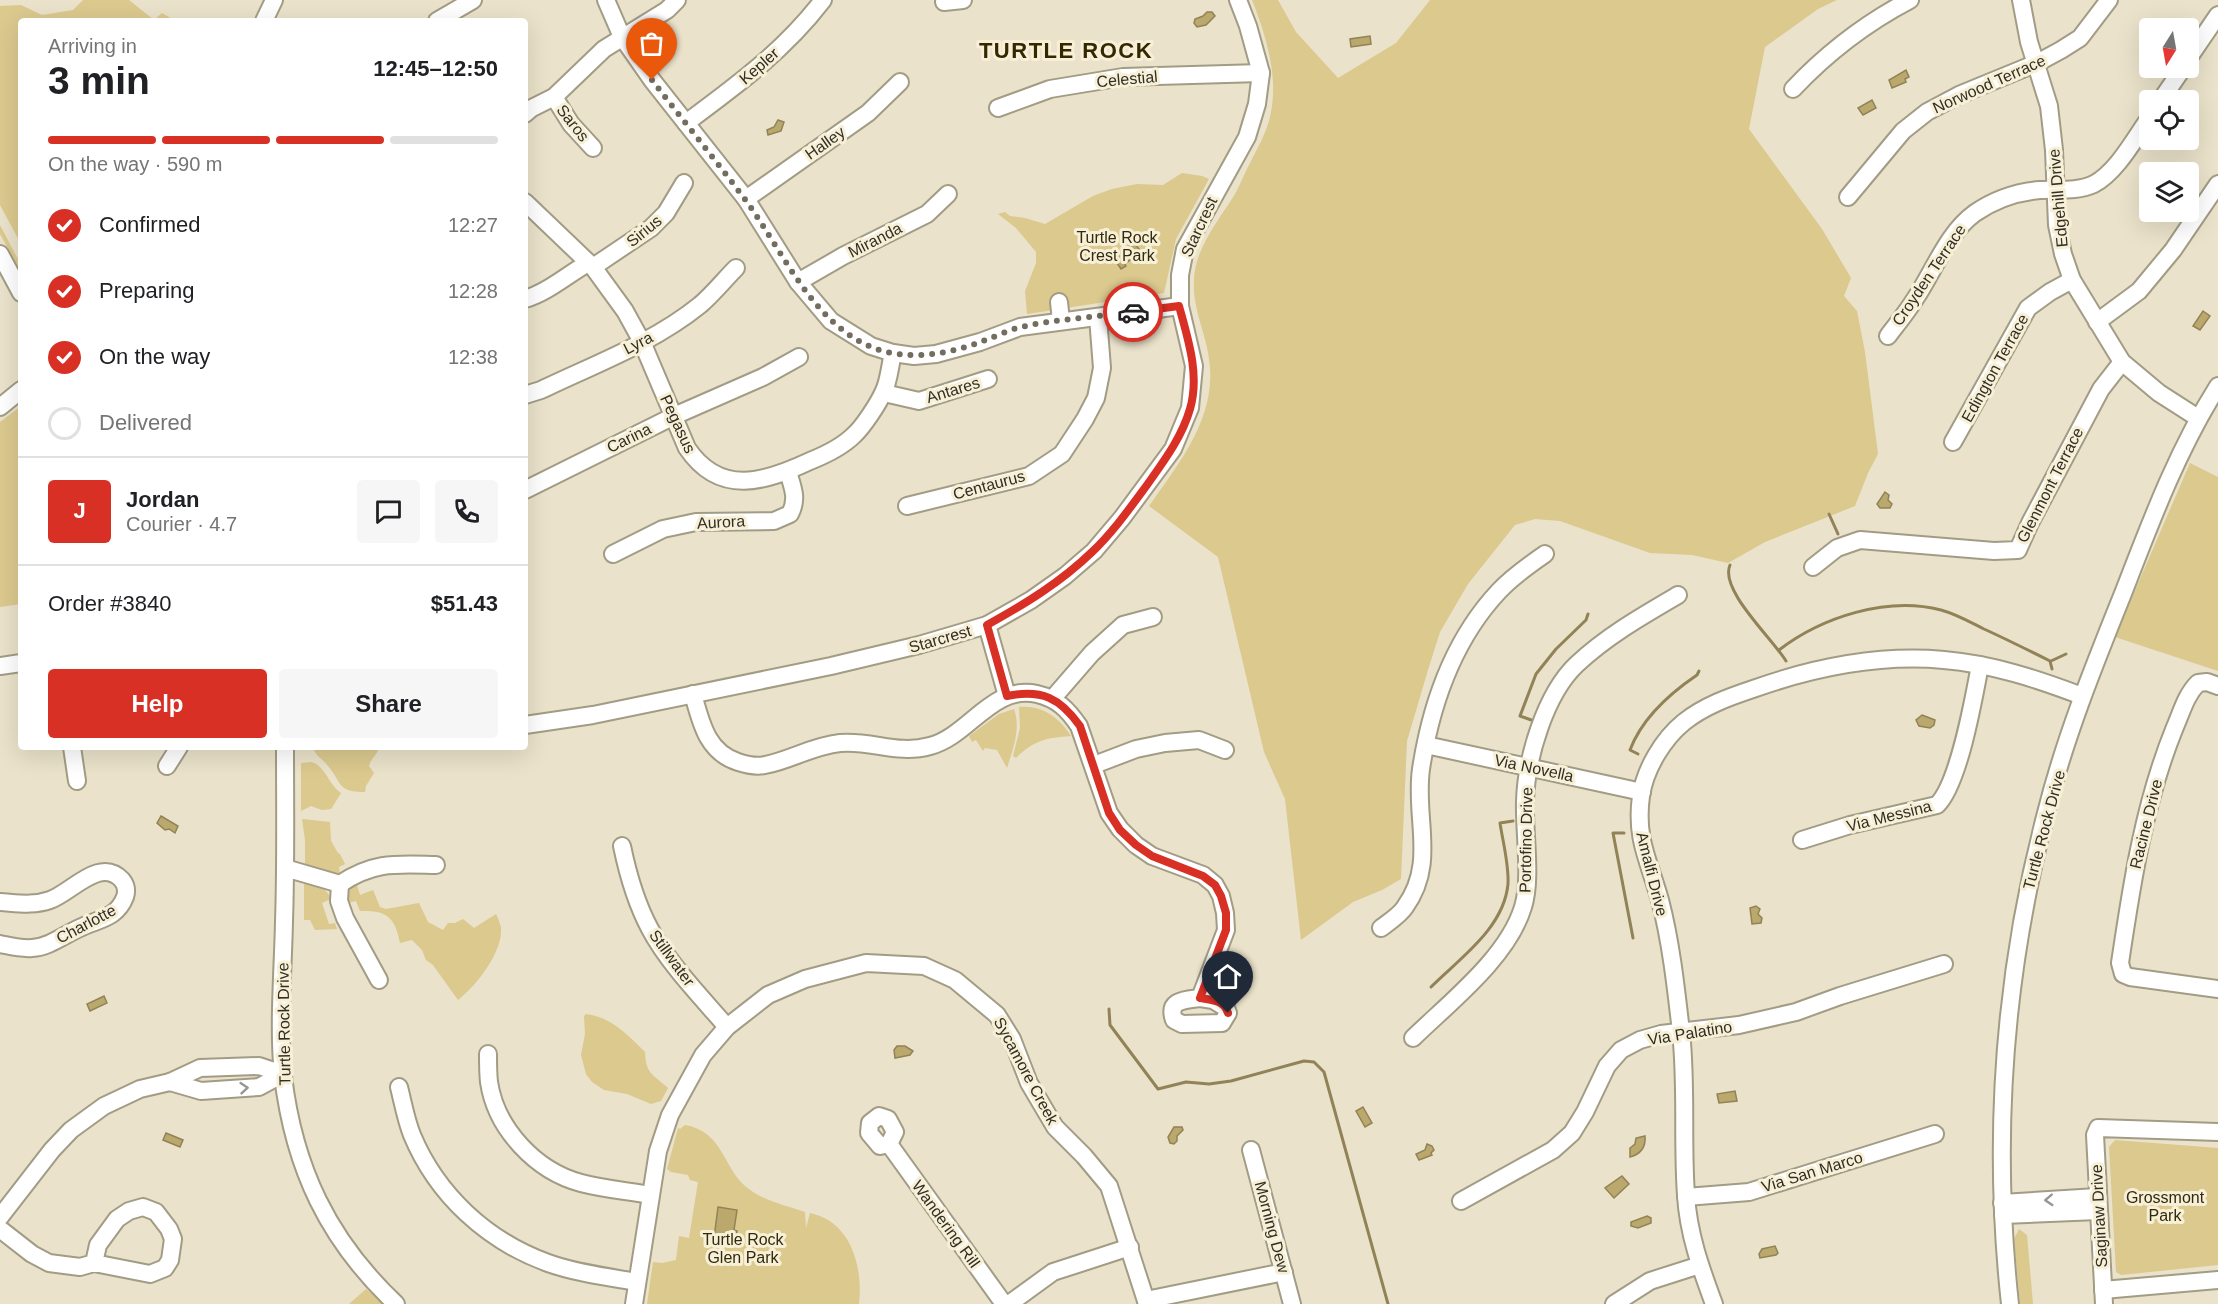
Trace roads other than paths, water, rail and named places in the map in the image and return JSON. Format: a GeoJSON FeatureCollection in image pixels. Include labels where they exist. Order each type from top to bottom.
{"type":"FeatureCollection","features":[{"type":"Feature","properties":{"kind":"street"},"geometry":{"type":"LineString","coordinates":[[265,18],[274,0]]}},
{"type":"Feature","properties":{"kind":"street"},"geometry":{"type":"LineString","coordinates":[[442,18],[472,0]]}},
{"type":"Feature","properties":{"kind":"street"},"geometry":{"type":"LineString","coordinates":[[606,0],[622,37],[746,199],[798,282],[831,321],[871,346],[893,353],[914,356],[936,354],[980,342],[1020,327],[1179,306]]}},
{"type":"Feature","properties":{"kind":"street"},"geometry":{"type":"LineString","coordinates":[[528,111],[554,97],[604,49],[667,10],[677,0]]}},
{"type":"Feature","properties":{"kind":"street","name":"Kepler"},"geometry":{"type":"LineString","coordinates":[[686,123],[765,63],[810,17],[823,0]]}},
{"type":"Feature","properties":{"kind":"street"},"geometry":{"type":"LineString","coordinates":[[944,2],[963,0]]}},
{"type":"Feature","properties":{"kind":"street","name":"Starcrest"},"geometry":{"type":"LineString","coordinates":[[528,725],[593,715],[831,666],[919,645],[987,625],[1031,600],[1065,576],[1094,551],[1122,518],[1173,449],[1190,408],[1194,366],[1179,306],[1180,275],[1185,249],[1247,137],[1257,104],[1261,73],[1238,0]]}},
{"type":"Feature","properties":{"kind":"street"},"geometry":{"type":"LineString","coordinates":[[1793,88],[1816,65],[1850,38],[1878,17],[1910,0]]}},
{"type":"Feature","properties":{"kind":"street","name":"Edgehill Drive"},"geometry":{"type":"LineString","coordinates":[[2021,0],[2029,42],[2049,106],[2054,150],[2054,191],[2061,244],[2072,280],[2122,362],[2159,393],[2198,418]]}},
{"type":"Feature","properties":{"kind":"street","name":"Norwood Terrace"},"geometry":{"type":"LineString","coordinates":[[1848,197],[1903,131],[1927,112],[1959,95],[2037,63],[2080,38],[2109,0]]}},
{"type":"Feature","properties":{"kind":"street"},"geometry":{"type":"LineString","coordinates":[[2199,43],[2218,15]]}},
{"type":"Feature","properties":{"kind":"street","name":"Celestial"},"geometry":{"type":"LineString","coordinates":[[998,108],[1050,89],[1123,77],[1261,73]]}},
{"type":"Feature","properties":{"kind":"street","name":"Halley"},"geometry":{"type":"LineString","coordinates":[[746,199],[868,113],[900,82]]}},
{"type":"Feature","properties":{"kind":"street","name":"Saros"},"geometry":{"type":"LineString","coordinates":[[554,97],[571,124],[593,148]]}},
{"type":"Feature","properties":{"kind":"street","name":"Croyden Terrace"},"geometry":{"type":"LineString","coordinates":[[1888,336],[1915,300],[1959,228],[1974,214],[1995,201],[2019,194],[2039,190],[2074,189],[2094,184],[2107,174],[2139,133]]}},
{"type":"Feature","properties":{"kind":"street","name":"Sirius"},"geometry":{"type":"LineString","coordinates":[[528,298],[548,290],[566,276],[590,265],[651,228],[666,213],[684,183]]}},
{"type":"Feature","properties":{"kind":"street"},"geometry":{"type":"LineString","coordinates":[[2097,322],[2139,291],[2173,250],[2218,184]]}},
{"type":"Feature","properties":{"kind":"street","name":"Miranda"},"geometry":{"type":"LineString","coordinates":[[798,282],[843,256],[927,214],[948,194]]}},
{"type":"Feature","properties":{"kind":"street","name":"Pegasus"},"geometry":{"type":"LineString","coordinates":[[528,205],[590,265],[625,311],[642,342],[687,448],[697,463],[713,474],[729,479],[754,482],[788,472],[824,455],[854,436],[884,393],[893,353]]}},
{"type":"Feature","properties":{"kind":"street"},"geometry":{"type":"LineString","coordinates":[[0,255],[18,288]]}},
{"type":"Feature","properties":{"kind":"street","name":"Lyra"},"geometry":{"type":"LineString","coordinates":[[528,394],[642,342],[671,326],[701,304],[736,268]]}},
{"type":"Feature","properties":{"kind":"street","name":"Edington Terrace"},"geometry":{"type":"LineString","coordinates":[[1953,442],[2028,308],[2072,280]]}},
{"type":"Feature","properties":{"kind":"street"},"geometry":{"type":"LineString","coordinates":[[1059,302],[1062,321]]}},
{"type":"Feature","properties":{"kind":"street","name":"Centaurus"},"geometry":{"type":"LineString","coordinates":[[907,506],[1029,476],[1062,454],[1096,398],[1102,368],[1098,316]]}},
{"type":"Feature","properties":{"kind":"street","name":"Carina"},"geometry":{"type":"LineString","coordinates":[[528,489],[674,416],[763,377],[799,357]]}},
{"type":"Feature","properties":{"kind":"street","name":"Glenmont Terrace"},"geometry":{"type":"LineString","coordinates":[[1813,567],[1837,548],[1860,540],[1994,552],[2018,550],[2101,389],[2122,362]]}},
{"type":"Feature","properties":{"kind":"street","name":"Antares"},"geometry":{"type":"LineString","coordinates":[[884,393],[919,401],[988,379]]}},
{"type":"Feature","properties":{"kind":"street","name":"Turtle Rock Drive"},"geometry":{"type":"LineString","coordinates":[[2010,1304],[2002,1209],[2004,1059],[2024,908],[2046,811],[2082,696],[2140,549],[2198,418],[2218,386]]}},
{"type":"Feature","properties":{"kind":"street"},"geometry":{"type":"LineString","coordinates":[[0,407],[18,392]]}},
{"type":"Feature","properties":{"kind":"street","name":"Aurora"},"geometry":{"type":"LineString","coordinates":[[613,554],[663,529],[696,522],[774,521],[790,514],[796,503],[788,472]]}},
{"type":"Feature","properties":{"kind":"street"},"geometry":{"type":"LineString","coordinates":[[1381,928],[1405,909],[1416,888],[1424,859],[1419,802],[1421,769],[1439,691],[1476,618],[1499,590],[1545,554]]}},
{"type":"Feature","properties":{"kind":"street","name":"Portofino Drive"},"geometry":{"type":"LineString","coordinates":[[1413,1038],[1497,954],[1515,926],[1524,906],[1527,880],[1525,799],[1529,767],[1538,730],[1548,704],[1575,665],[1621,628],[1678,595]]}},
{"type":"Feature","properties":{"kind":"street"},"geometry":{"type":"LineString","coordinates":[[1053,698],[1092,652],[1123,625],[1153,617]]}},
{"type":"Feature","properties":{"kind":"street"},"geometry":{"type":"LineString","coordinates":[[987,625],[1007,696]]}},
{"type":"Feature","properties":{"kind":"street","name":"Amalfi Drive"},"geometry":{"type":"LineString","coordinates":[[1714,1304],[1700,1265],[1686,1197],[1685,1078],[1681,1032],[1662,909],[1641,840],[1642,792],[1647,776],[1666,741],[1683,723],[1705,708],[1732,696],[1801,673],[1871,660],[1910,658],[1980,665],[2017,673],[2082,696]]}},
{"type":"Feature","properties":{"kind":"street"},"geometry":{"type":"LineString","coordinates":[[0,666],[18,663]]}},
{"type":"Feature","properties":{"kind":"street","name":"Via Messina"},"geometry":{"type":"LineString","coordinates":[[1802,840],[1850,825],[1937,805],[1945,798],[1960,753],[1980,665]]}},
{"type":"Feature","properties":{"kind":"street","name":"Racine Drive"},"geometry":{"type":"LineString","coordinates":[[2218,686],[2207,682],[2198,683],[2190,691],[2164,754],[2148,804],[2134,869],[2120,963],[2123,974],[2130,977],[2218,989]]}},
{"type":"Feature","properties":{"kind":"street"},"geometry":{"type":"LineString","coordinates":[[693,694],[702,728],[712,746],[728,759],[748,765],[764,766],[805,751],[839,743],[856,742],[904,751],[933,746],[1007,696],[1034,693],[1053,698],[1071,714],[1080,726],[1109,813],[1120,830],[1152,856],[1203,876],[1215,885],[1221,896],[1226,913],[1226,930],[1200,998]]}},
{"type":"Feature","properties":{"kind":"street"},"geometry":{"type":"LineString","coordinates":[[1094,765],[1136,749],[1165,743],[1199,740],[1225,750]]}},
{"type":"Feature","properties":{"kind":"street","name":"Via Novella"},"geometry":{"type":"LineString","coordinates":[[1426,745],[1642,792]]}},
{"type":"Feature","properties":{"kind":"street"},"geometry":{"type":"LineString","coordinates":[[72,750],[77,781]]}},
{"type":"Feature","properties":{"kind":"street"},"geometry":{"type":"LineString","coordinates":[[167,766],[177,750]]}},
{"type":"Feature","properties":{"kind":"street","name":"Turtle Rock Drive"},"geometry":{"type":"LineString","coordinates":[[285,750],[282,1014],[283,1074],[287,1102],[304,1172],[321,1207],[339,1240],[354,1260],[372,1282],[396,1304]]}},
{"type":"Feature","properties":{"kind":"street","name":"Stillwater"},"geometry":{"type":"LineString","coordinates":[[622,846],[629,880],[650,930],[680,972],[727,1027]]}},
{"type":"Feature","properties":{"kind":"street"},"geometry":{"type":"LineString","coordinates":[[285,868],[340,884],[358,872],[382,865],[436,865]]}},
{"type":"Feature","properties":{"kind":"street","name":"Charlotte"},"geometry":{"type":"LineString","coordinates":[[0,902],[37,904],[51,900],[92,875],[104,871],[114,874],[123,882],[126,892],[121,907],[111,915],[83,926],[48,945],[32,948],[0,944]]}},
{"type":"Feature","properties":{"kind":"street"},"geometry":{"type":"LineString","coordinates":[[340,884],[339,901],[345,918],[379,980]]}},
{"type":"Feature","properties":{"kind":"street","name":"Sycamore Creek"},"geometry":{"type":"LineString","coordinates":[[634,1304],[658,1151],[670,1114],[702,1055],[727,1027],[768,995],[805,979],[866,963],[924,966],[955,980],[998,1015],[1012,1039],[1029,1083],[1055,1127],[1109,1185],[1147,1302]]}},
{"type":"Feature","properties":{"kind":"street","name":"Via Palatino"},"geometry":{"type":"LineString","coordinates":[[1461,1201],[1553,1150],[1572,1133],[1607,1066],[1622,1050],[1640,1040],[1739,1025],[1796,1012],[1944,964]]}},
{"type":"Feature","properties":{"kind":"street"},"geometry":{"type":"LineString","coordinates":[[488,1054],[489,1083],[496,1105],[509,1131],[523,1148],[548,1169],[580,1183],[650,1195]]}},
{"type":"Feature","properties":{"kind":"street"},"geometry":{"type":"LineString","coordinates":[[0,1217],[52,1150],[71,1130],[104,1106],[140,1089],[170,1082],[201,1091],[259,1087],[283,1074]]}},
{"type":"Feature","properties":{"kind":"street"},"geometry":{"type":"LineString","coordinates":[[399,1087],[411,1133],[427,1165],[447,1194],[469,1215],[491,1233],[522,1252],[550,1264],[637,1282]]}},
{"type":"Feature","properties":{"kind":"street","name":"Saginaw Drive"},"geometry":{"type":"LineString","coordinates":[[2103,1297],[2097,1204],[2095,1135],[2098,1128],[2218,1132]]}},
{"type":"Feature","properties":{"kind":"street","name":"Via San Marco"},"geometry":{"type":"LineString","coordinates":[[1686,1197],[1749,1191],[1935,1134]]}},
{"type":"Feature","properties":{"kind":"street","name":"Wandering Rill"},"geometry":{"type":"LineString","coordinates":[[889,1144],[1004,1304]]}},
{"type":"Feature","properties":{"kind":"street","name":"Morning Dew"},"geometry":{"type":"LineString","coordinates":[[1251,1150],[1292,1304]]}},
{"type":"Feature","properties":{"kind":"street"},"geometry":{"type":"LineString","coordinates":[[2002,1209],[2097,1204]]}},
{"type":"Feature","properties":{"kind":"street"},"geometry":{"type":"LineString","coordinates":[[0,1229],[32,1254],[49,1263],[80,1267],[94,1263],[150,1274],[165,1268],[170,1260],[173,1239],[169,1229],[156,1212],[143,1208],[129,1210],[117,1219],[103,1237],[98,1245],[94,1263]]}},
{"type":"Feature","properties":{"kind":"street"},"geometry":{"type":"LineString","coordinates":[[1009,1304],[1053,1272],[1130,1247]]}},
{"type":"Feature","properties":{"kind":"street"},"geometry":{"type":"LineString","coordinates":[[1614,1304],[1650,1281],[1700,1265]]}},
{"type":"Feature","properties":{"kind":"street"},"geometry":{"type":"LineString","coordinates":[[1147,1302],[1284,1272]]}},
{"type":"Feature","properties":{"kind":"street"},"geometry":{"type":"LineString","coordinates":[[2103,1297],[2218,1280]]}},
{"type":"Feature","properties":{"kind":"waterway"},"geometry":{"type":"LineString","coordinates":[[1829,514],[1838,534]]}},
{"type":"Feature","properties":{"kind":"waterway"},"geometry":{"type":"LineString","coordinates":[[1730,565],[1729,575],[1739,601],[1786,661]]}},
{"type":"Feature","properties":{"kind":"waterway"},"geometry":{"type":"LineString","coordinates":[[1779,650],[1815,628],[1856,612],[1877,608],[1920,606],[1963,618],[2050,661],[2052,669]]}},
{"type":"Feature","properties":{"kind":"waterway"},"geometry":{"type":"LineString","coordinates":[[1534,721],[1520,716],[1536,674],[1556,649],[1586,620],[1588,614]]}},
{"type":"Feature","properties":{"kind":"waterway"},"geometry":{"type":"LineString","coordinates":[[2051,661],[2066,654]]}},
{"type":"Feature","properties":{"kind":"waterway"},"geometry":{"type":"LineString","coordinates":[[1638,754],[1630,750],[1649,717],[1699,671]]}},
{"type":"Feature","properties":{"kind":"waterway"},"geometry":{"type":"LineString","coordinates":[[1431,987],[1479,941],[1498,915],[1505,900],[1508,884],[1507,861],[1500,823],[1513,821]]}},
{"type":"Feature","properties":{"kind":"waterway"},"geometry":{"type":"LineString","coordinates":[[1624,833],[1613,833],[1633,938]]}},
{"type":"Feature","properties":{"kind":"waterway"},"geometry":{"type":"LineString","coordinates":[[1109,1009],[1110,1025],[1158,1089],[1186,1082],[1209,1084],[1231,1081],[1304,1061],[1314,1062],[1324,1072],[1388,1304]]}},
{"type":"Feature","properties":{"kind":"district","name":"TURTLE ROCK"},"geometry":{"type":"Point","coordinates":[1066,50]}},
{"type":"Feature","properties":{"kind":"park label","name":"Turtle Rock Crest Park"},"geometry":{"type":"Point","coordinates":[1117,246]}},
{"type":"Feature","properties":{"kind":"park label","name":"Grossmont Park"},"geometry":{"type":"Point","coordinates":[2165,1206]}},
{"type":"Feature","properties":{"kind":"park label","name":"Turtle Rock Glen Park"},"geometry":{"type":"Point","coordinates":[743,1248]}}]}
